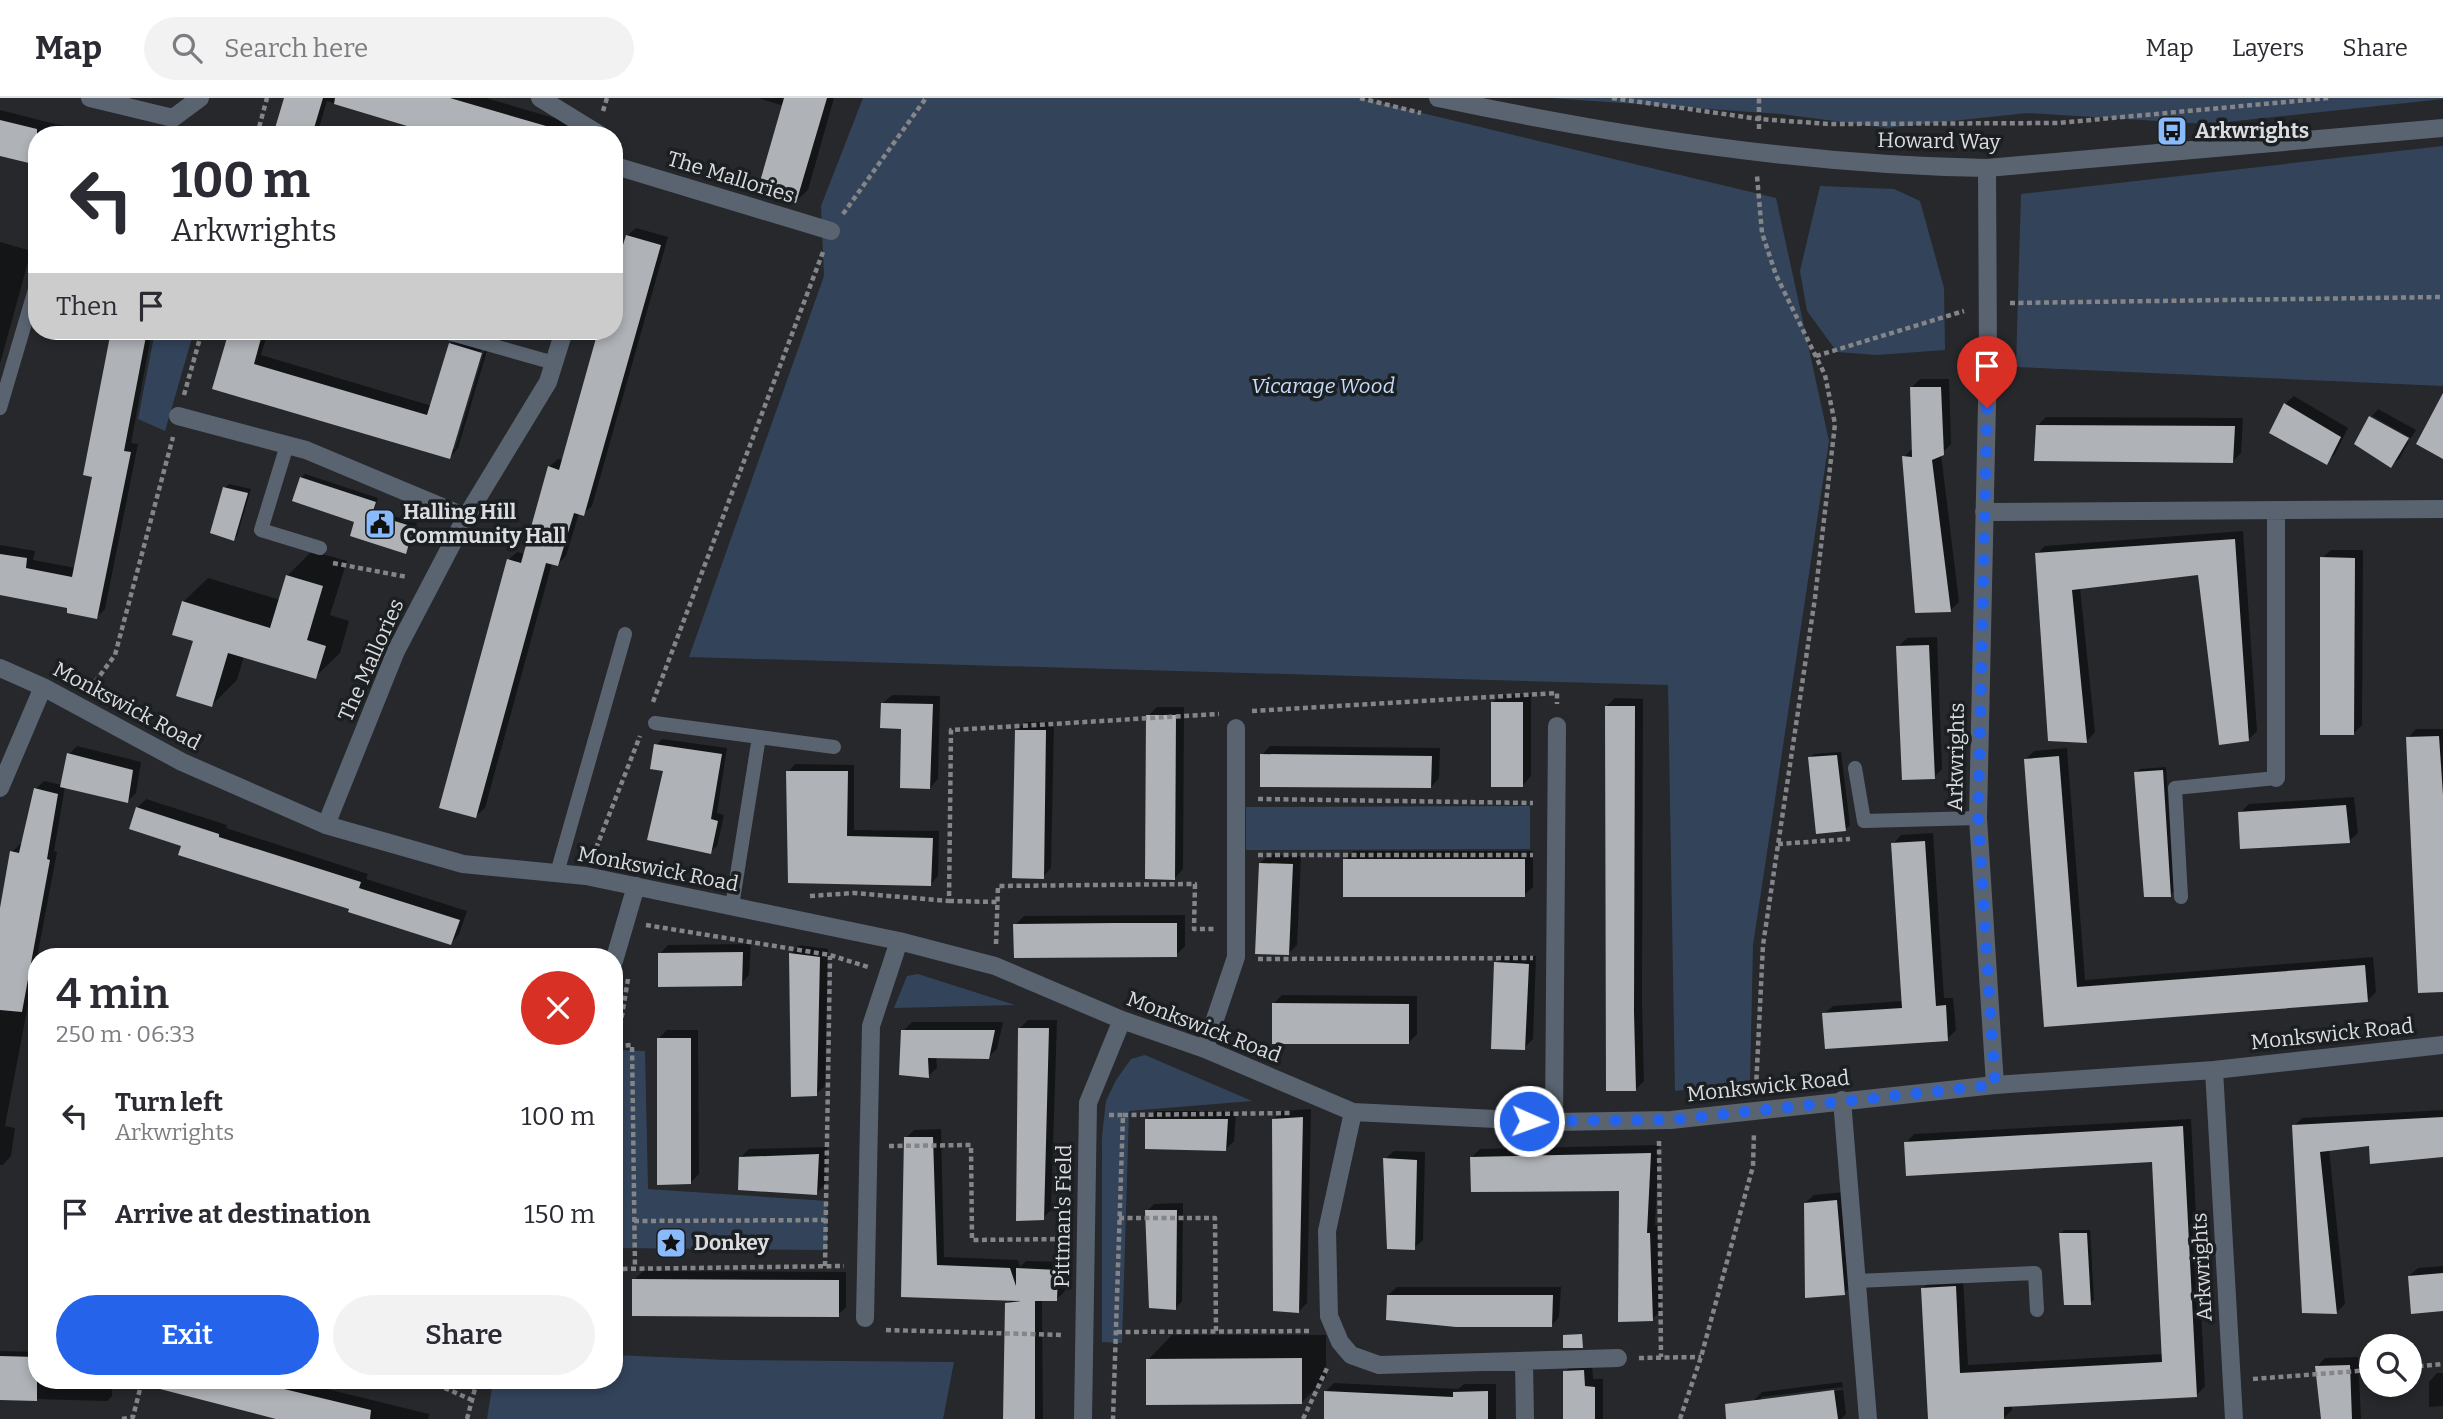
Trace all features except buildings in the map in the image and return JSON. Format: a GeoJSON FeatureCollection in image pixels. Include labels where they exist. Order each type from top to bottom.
{"type":"FeatureCollection","features":[{"type":"Feature","properties":{"kind":"street"},"geometry":{"type":"LineString","coordinates":[[90,98],[173,118],[200,98]]}},
{"type":"Feature","properties":{"kind":"street"},"geometry":{"type":"LineString","coordinates":[[540,98],[585,126]]}},
{"type":"Feature","properties":{"kind":"street","name":"Howard Way"},"geometry":{"type":"LineString","coordinates":[[1438,98],[1553,122],[1758,153],[1919,167],[1987,168],[2443,128]]}},
{"type":"Feature","properties":{"kind":"street","name":"Arkwrights"},"geometry":{"type":"LineString","coordinates":[[1987,168],[1988,303],[1978,818],[1995,1085]]}},
{"type":"Feature","properties":{"kind":"street","name":"The Mallories"},"geometry":{"type":"LineString","coordinates":[[623,171],[831,231]]}},
{"type":"Feature","properties":{"kind":"street","name":"The Mallories"},"geometry":{"type":"LineString","coordinates":[[326,825],[396,651],[466,517],[548,382],[561,340]]}},
{"type":"Feature","properties":{"kind":"street"},"geometry":{"type":"LineString","coordinates":[[178,416],[306,450],[466,517]]}},
{"type":"Feature","properties":{"kind":"street"},"geometry":{"type":"LineString","coordinates":[[1983,512],[2443,509]]}},
{"type":"Feature","properties":{"kind":"street"},"geometry":{"type":"LineString","coordinates":[[2276,510],[2276,778]]}},
{"type":"Feature","properties":{"kind":"street","name":"Monkswick Road"},"geometry":{"type":"LineString","coordinates":[[0,668],[43,687],[182,762],[326,825],[463,864],[586,876],[899,940],[995,966],[1122,1020],[1205,1049],[1353,1112],[1554,1122],[1659,1120],[1995,1085],[2214,1070],[2443,1045]]}},
{"type":"Feature","properties":{"kind":"street"},"geometry":{"type":"LineString","coordinates":[[0,788],[43,687]]}},
{"type":"Feature","properties":{"kind":"street"},"geometry":{"type":"LineString","coordinates":[[1554,1122],[1557,726]]}},
{"type":"Feature","properties":{"kind":"street"},"geometry":{"type":"LineString","coordinates":[[1205,1049],[1235,959],[1236,728]]}},
{"type":"Feature","properties":{"kind":"street"},"geometry":{"type":"LineString","coordinates":[[618,948],[636,886]]}},
{"type":"Feature","properties":{"kind":"street"},"geometry":{"type":"LineString","coordinates":[[865,1318],[871,1026],[899,940]]}},
{"type":"Feature","properties":{"kind":"street","name":"Pittman's Field"},"geometry":{"type":"LineString","coordinates":[[1083,1419],[1088,1102],[1122,1020]]}},
{"type":"Feature","properties":{"kind":"street","name":"Arkwrights"},"geometry":{"type":"LineString","coordinates":[[2214,1070],[2234,1419]]}},
{"type":"Feature","properties":{"kind":"street"},"geometry":{"type":"LineString","coordinates":[[1842,1100],[1868,1419]]}},
{"type":"Feature","properties":{"kind":"street"},"geometry":{"type":"LineString","coordinates":[[1353,1112],[1327,1231],[1329,1316],[1351,1355],[1378,1365],[1618,1358]]}},
{"type":"Feature","properties":{"kind":"street"},"geometry":{"type":"LineString","coordinates":[[1524,1362],[1525,1419]]}},
{"type":"Feature","properties":{"kind":"lane"},"geometry":{"type":"LineString","coordinates":[[0,408],[28,313]]}},
{"type":"Feature","properties":{"kind":"lane"},"geometry":{"type":"LineString","coordinates":[[473,340],[554,363]]}},
{"type":"Feature","properties":{"kind":"lane"},"geometry":{"type":"LineString","coordinates":[[287,445],[261,530],[320,548]]}},
{"type":"Feature","properties":{"kind":"lane"},"geometry":{"type":"LineString","coordinates":[[557,873],[625,634]]}},
{"type":"Feature","properties":{"kind":"lane"},"geometry":{"type":"LineString","coordinates":[[652,716],[759,737],[834,747]]}},
{"type":"Feature","properties":{"kind":"lane"},"geometry":{"type":"LineString","coordinates":[[732,906],[759,737]]}},
{"type":"Feature","properties":{"kind":"lane"},"geometry":{"type":"LineString","coordinates":[[1855,768],[1864,821],[1978,818]]}},
{"type":"Feature","properties":{"kind":"lane"},"geometry":{"type":"LineString","coordinates":[[2181,897],[2175,788],[2276,778]]}},
{"type":"Feature","properties":{"kind":"lane"},"geometry":{"type":"LineString","coordinates":[[1857,1281],[2035,1273],[2037,1310]]}},
{"type":"Feature","properties":{"kind":"path"},"geometry":{"type":"LineString","coordinates":[[259,126],[267,98]]}},
{"type":"Feature","properties":{"kind":"path"},"geometry":{"type":"LineString","coordinates":[[652,716],[831,231],[926,98]]}},
{"type":"Feature","properties":{"kind":"path"},"geometry":{"type":"LineString","coordinates":[[1612,98],[1759,118],[1829,124],[2059,122],[2329,98]]}},
{"type":"Feature","properties":{"kind":"path"},"geometry":{"type":"LineString","coordinates":[[1759,98],[1759,118]]}},
{"type":"Feature","properties":{"kind":"path"},"geometry":{"type":"LineString","coordinates":[[1680,1419],[1701,1357],[1753,1166],[1763,946],[1815,598],[1835,424],[1825,375],[1776,275],[1762,233],[1757,177]]}},
{"type":"Feature","properties":{"kind":"path"},"geometry":{"type":"LineString","coordinates":[[1816,356],[1988,303],[2443,297]]}},
{"type":"Feature","properties":{"kind":"path"},"geometry":{"type":"LineString","coordinates":[[77,706],[115,655],[199,340]]}},
{"type":"Feature","properties":{"kind":"path"},"geometry":{"type":"LineString","coordinates":[[320,548],[332,563],[432,582]]}},
{"type":"Feature","properties":{"kind":"path"},"geometry":{"type":"LineString","coordinates":[[1249,712],[1557,692],[1557,726]]}},
{"type":"Feature","properties":{"kind":"path"},"geometry":{"type":"LineString","coordinates":[[949,901],[951,730],[1222,713]]}},
{"type":"Feature","properties":{"kind":"path"},"geometry":{"type":"LineString","coordinates":[[586,876],[640,735]]}},
{"type":"Feature","properties":{"kind":"path"},"geometry":{"type":"LineString","coordinates":[[1236,798],[1556,804]]}},
{"type":"Feature","properties":{"kind":"path"},"geometry":{"type":"LineString","coordinates":[[1236,855],[1556,855]]}},
{"type":"Feature","properties":{"kind":"path"},"geometry":{"type":"LineString","coordinates":[[995,966],[998,886],[1195,884],[1194,929],[1236,929]]}},
{"type":"Feature","properties":{"kind":"path"},"geometry":{"type":"LineString","coordinates":[[800,897],[855,894],[998,902]]}},
{"type":"Feature","properties":{"kind":"path"},"geometry":{"type":"LineString","coordinates":[[638,924],[830,955],[889,973]]}},
{"type":"Feature","properties":{"kind":"path"},"geometry":{"type":"LineString","coordinates":[[825,1266],[830,955]]}},
{"type":"Feature","properties":{"kind":"path"},"geometry":{"type":"LineString","coordinates":[[1235,959],[1555,958]]}},
{"type":"Feature","properties":{"kind":"path"},"geometry":{"type":"LineString","coordinates":[[623,1009],[628,978]]}},
{"type":"Feature","properties":{"kind":"path"},"geometry":{"type":"LineString","coordinates":[[623,1046],[632,1045],[635,1268]]}},
{"type":"Feature","properties":{"kind":"path"},"geometry":{"type":"LineString","coordinates":[[1088,1115],[1302,1113]]}},
{"type":"Feature","properties":{"kind":"path"},"geometry":{"type":"LineString","coordinates":[[1113,1419],[1122,1115]]}},
{"type":"Feature","properties":{"kind":"path"},"geometry":{"type":"LineString","coordinates":[[1659,1120],[1661,1357]]}},
{"type":"Feature","properties":{"kind":"path"},"geometry":{"type":"LineString","coordinates":[[868,1146],[971,1145],[972,1240],[1086,1239]]}},
{"type":"Feature","properties":{"kind":"path"},"geometry":{"type":"LineString","coordinates":[[1119,1218],[1215,1217],[1216,1331]]}},
{"type":"Feature","properties":{"kind":"path"},"geometry":{"type":"LineString","coordinates":[[635,1221],[825,1220]]}},
{"type":"Feature","properties":{"kind":"path"},"geometry":{"type":"LineString","coordinates":[[623,1269],[866,1266]]}},
{"type":"Feature","properties":{"kind":"path"},"geometry":{"type":"LineString","coordinates":[[865,1318],[878,1330],[1084,1336]]}},
{"type":"Feature","properties":{"kind":"path"},"geometry":{"type":"LineString","coordinates":[[1116,1332],[1216,1331],[1338,1336],[1303,1419]]}},
{"type":"Feature","properties":{"kind":"path"},"geometry":{"type":"LineString","coordinates":[[1618,1358],[1701,1357]]}},
{"type":"Feature","properties":{"kind":"path"},"geometry":{"type":"LineString","coordinates":[[2422,1366],[2443,1364]]}},
{"type":"Feature","properties":{"kind":"path"},"geometry":{"type":"LineString","coordinates":[[2232,1380],[2359,1371]]}},
{"type":"Feature","properties":{"kind":"path"},"geometry":{"type":"LineString","coordinates":[[122,1419],[133,1417],[140,1389]]}},
{"type":"Feature","properties":{"kind":"path"},"geometry":{"type":"LineString","coordinates":[[447,1389],[472,1400]]}},
{"type":"Feature","properties":{"kind":"path"},"geometry":{"type":"LineString","coordinates":[[467,1419],[475,1389]]}},
{"type":"Feature","properties":{"kind":"green space","name":"Vicarage Wood"},"geometry":{"type":"Polygon","coordinates":[[[863,98],[1360,98],[1776,198],[1829,441],[1753,945],[1750,1082],[1675,1091],[1668,685],[689,657],[824,276],[821,206],[863,98]]]}},
{"type":"Feature","properties":{"kind":"green space"},"geometry":{"type":"Polygon","coordinates":[[[1550,98],[2443,99],[2207,124],[2027,113],[1887,128],[1781,114],[1550,98]]]}},
{"type":"Feature","properties":{"kind":"green space"},"geometry":{"type":"Polygon","coordinates":[[[2443,146],[2443,386],[2016,367],[2021,194],[2443,146]]]}},
{"type":"Feature","properties":{"kind":"green space"},"geometry":{"type":"Polygon","coordinates":[[[1820,186],[1894,189],[1920,201],[1944,288],[1945,350],[1877,355],[1837,352],[1807,311],[1800,271],[1820,186]]]}},
{"type":"Feature","properties":{"kind":"green space"},"geometry":{"type":"Polygon","coordinates":[[[153,340],[191,340],[165,431],[138,419],[153,340]]]}},
{"type":"Feature","properties":{"kind":"green space"},"geometry":{"type":"Polygon","coordinates":[[[1530,806],[1530,849],[1246,850],[1246,807],[1530,806]]]}},
{"type":"Feature","properties":{"kind":"green space"},"geometry":{"type":"Polygon","coordinates":[[[918,974],[1015,1005],[894,1008],[907,976],[918,974]]]}},
{"type":"Feature","properties":{"kind":"green space"},"geometry":{"type":"Polygon","coordinates":[[[623,1050],[645,1051],[648,1189],[827,1201],[827,1250],[623,1248],[623,1050]]]}},
{"type":"Feature","properties":{"kind":"green space"},"geometry":{"type":"Polygon","coordinates":[[[1145,1055],[1252,1101],[1129,1111],[1122,1343],[1102,1342],[1102,1136],[1106,1101],[1116,1080],[1131,1059],[1145,1055]]]}},
{"type":"Feature","properties":{"kind":"green space"},"geometry":{"type":"Polygon","coordinates":[[[623,1355],[727,1360],[954,1362],[943,1419],[487,1419],[492,1389],[623,1389],[623,1355]]]}},
{"type":"Feature","properties":{"kind":"place","name":"Arkwrights"},"geometry":{"type":"Point","coordinates":[2172,131]}},
{"type":"Feature","properties":{"kind":"place","name":"Halling Hill Community Hall"},"geometry":{"type":"Point","coordinates":[380,524]}},
{"type":"Feature","properties":{"kind":"place","name":"Donkey"},"geometry":{"type":"Point","coordinates":[671,1243]}},
{"type":"Feature","properties":{"kind":"route"},"geometry":{"type":"LineString","coordinates":[[1529,1121],[1671,1120],[1995,1085],[1978,818],[1987,408]]}}]}
